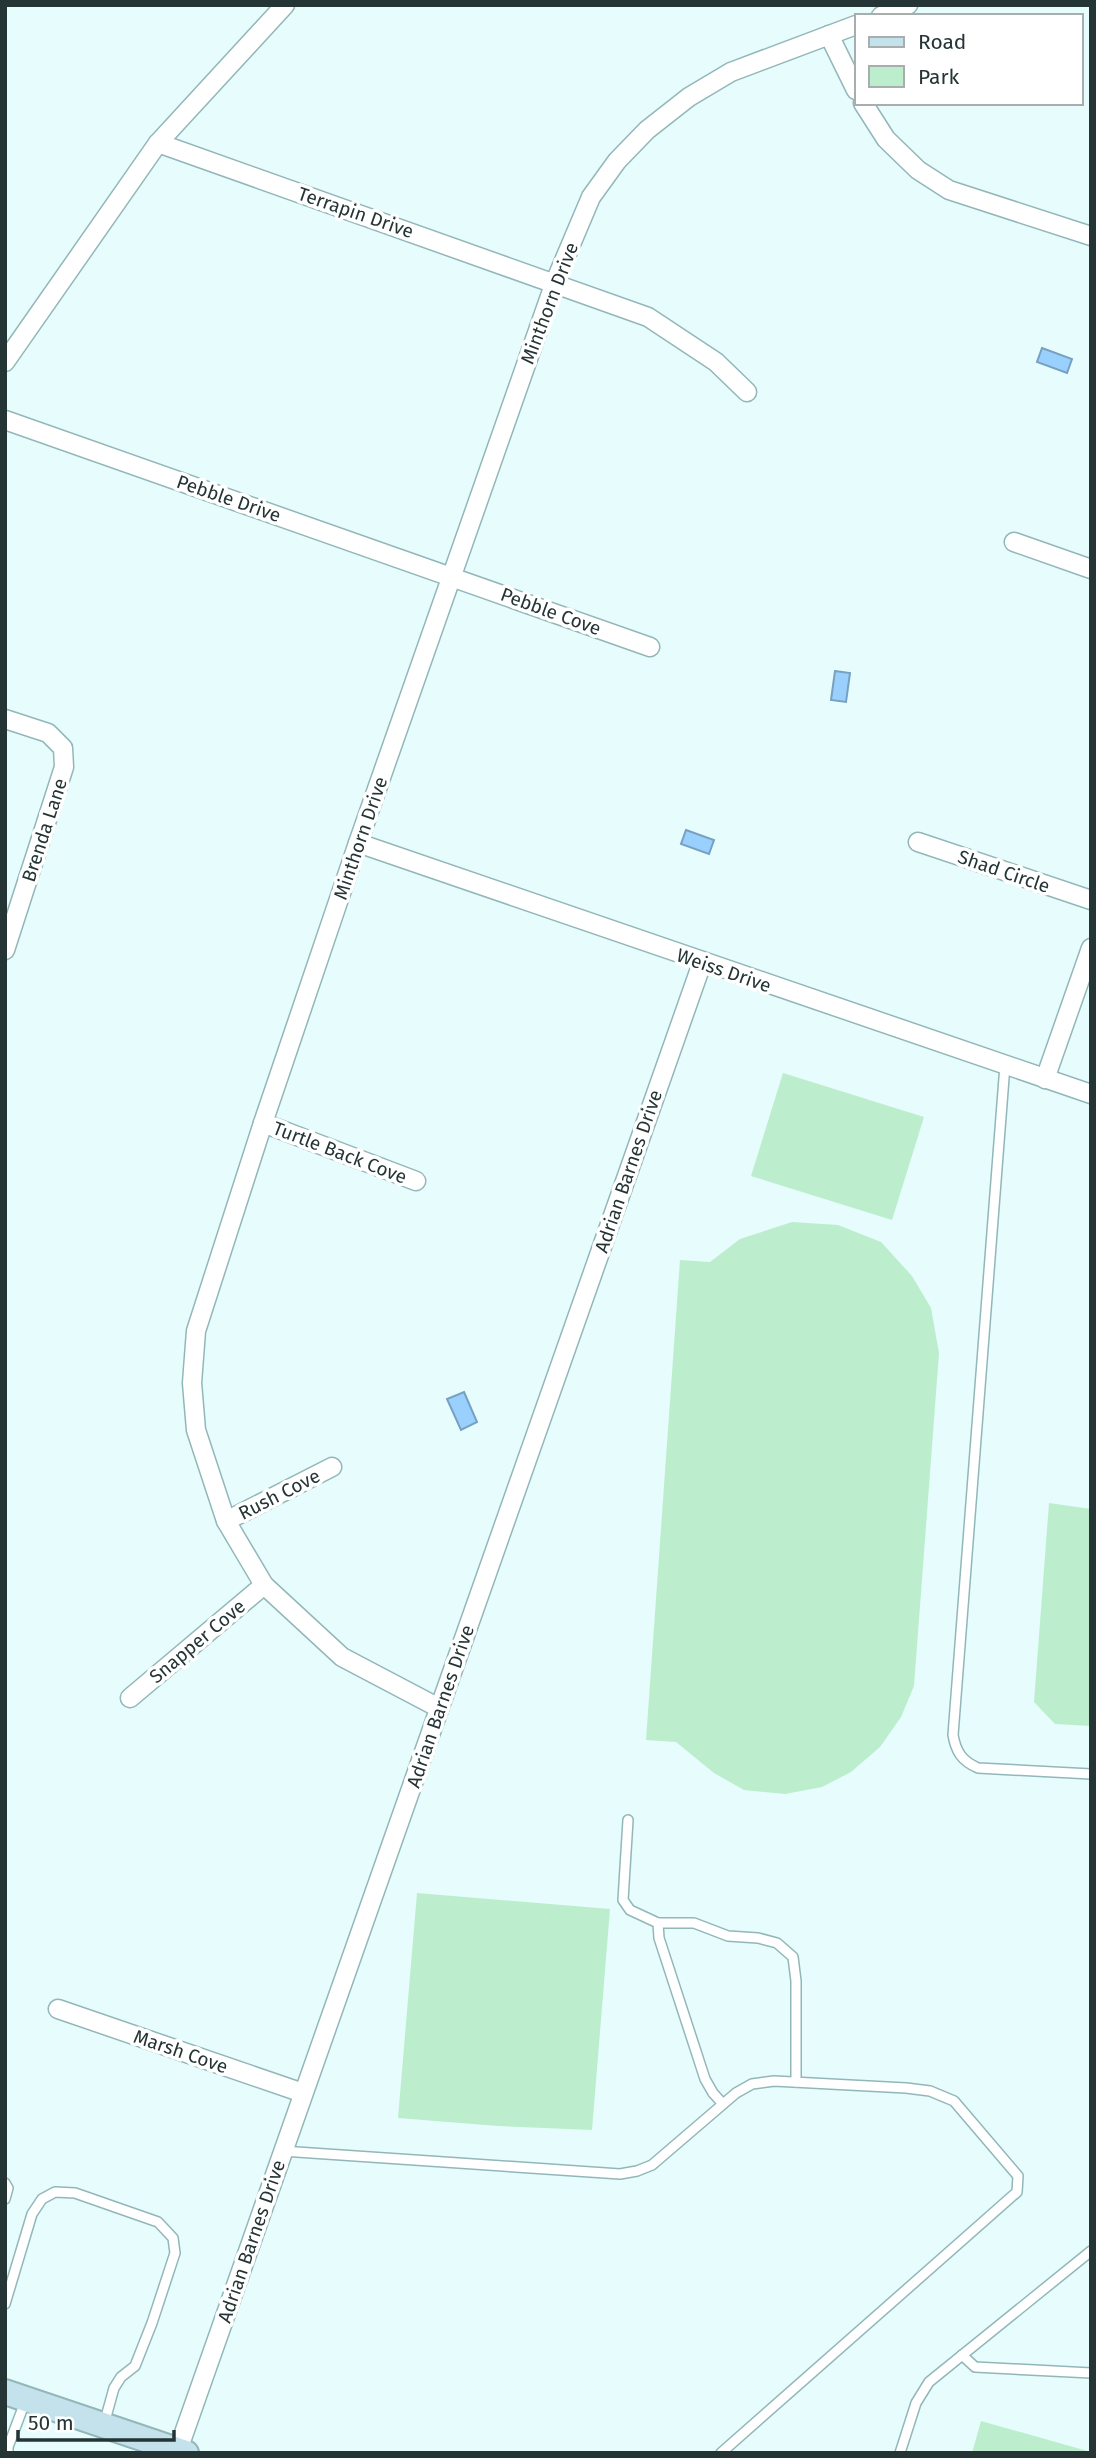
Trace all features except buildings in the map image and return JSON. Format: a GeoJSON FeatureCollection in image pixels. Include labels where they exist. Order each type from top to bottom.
{"type":"FeatureCollection","features":[{"type":"Feature","properties":{"kind":"main road"},"geometry":{"type":"LineString","coordinates":[[15,2396],[175,2451]]}},
{"type":"Feature","properties":{"kind":"street"},"geometry":{"type":"LineString","coordinates":[[5,362],[158,143],[285,5]]}},
{"type":"Feature","properties":{"kind":"street"},"geometry":{"type":"LineString","coordinates":[[886,14],[908,5]]}},
{"type":"Feature","properties":{"kind":"street","name":"Minthorn Drive"},"geometry":{"type":"LineString","coordinates":[[439,1708],[342,1657],[264,1585],[226,1521],[196,1430],[192,1383],[196,1331],[263,1122],[358,843],[555,282],[591,197],[617,161],[647,130],[689,97],[731,72],[855,25]]}},
{"type":"Feature","properties":{"kind":"street"},"geometry":{"type":"LineString","coordinates":[[829,35],[855,88]]}},
{"type":"Feature","properties":{"kind":"street"},"geometry":{"type":"LineString","coordinates":[[864,105],[886,139],[918,170],[949,190],[1091,236]]}},
{"type":"Feature","properties":{"kind":"street","name":"Terrapin Drive"},"geometry":{"type":"LineString","coordinates":[[158,143],[648,317],[716,362],[747,393]]}},
{"type":"Feature","properties":{"kind":"street","name":"Pebble Drive"},"geometry":{"type":"LineString","coordinates":[[5,420],[453,576]]}},
{"type":"Feature","properties":{"kind":"street"},"geometry":{"type":"LineString","coordinates":[[1014,542],[1091,569]]}},
{"type":"Feature","properties":{"kind":"street","name":"Pebble Cove"},"geometry":{"type":"LineString","coordinates":[[453,576],[650,647]]}},
{"type":"Feature","properties":{"kind":"street","name":"Brenda Lane"},"geometry":{"type":"LineString","coordinates":[[5,719],[48,733],[63,748],[64,767],[5,950]]}},
{"type":"Feature","properties":{"kind":"street","name":"Shad Circle"},"geometry":{"type":"LineString","coordinates":[[918,842],[1091,900]]}},
{"type":"Feature","properties":{"kind":"street","name":"Weiss Drive"},"geometry":{"type":"LineString","coordinates":[[358,843],[1091,1094]]}},
{"type":"Feature","properties":{"kind":"street"},"geometry":{"type":"LineString","coordinates":[[1045,1079],[1091,948]]}},
{"type":"Feature","properties":{"kind":"street","name":"Adrian Barnes Drive"},"geometry":{"type":"LineString","coordinates":[[175,2451],[702,962]]}},
{"type":"Feature","properties":{"kind":"street","name":"Turtle Back Cove"},"geometry":{"type":"LineString","coordinates":[[263,1122],[416,1181]]}},
{"type":"Feature","properties":{"kind":"street","name":"Rush Cove"},"geometry":{"type":"LineString","coordinates":[[226,1521],[332,1467]]}},
{"type":"Feature","properties":{"kind":"street","name":"Snapper Cove"},"geometry":{"type":"LineString","coordinates":[[130,1698],[264,1585]]}},
{"type":"Feature","properties":{"kind":"street","name":"Marsh Cove"},"geometry":{"type":"LineString","coordinates":[[58,2009],[303,2093]]}},
{"type":"Feature","properties":{"kind":"lane"},"geometry":{"type":"LineString","coordinates":[[1005,1065],[953,1735],[956,1750],[966,1762],[978,1768],[1091,1774]]}},
{"type":"Feature","properties":{"kind":"lane"},"geometry":{"type":"LineString","coordinates":[[628,1820],[623,1900],[630,1910],[658,1923],[694,1923],[728,1936],[758,1938],[777,1943],[793,1957],[796,1981],[796,2082]]}},
{"type":"Feature","properties":{"kind":"lane"},"geometry":{"type":"LineString","coordinates":[[658,1923],[659,1938],[705,2079],[723,2104]]}},
{"type":"Feature","properties":{"kind":"lane"},"geometry":{"type":"LineString","coordinates":[[282,2151],[620,2174],[652,2165],[736,2093],[752,2084],[775,2081],[906,2088],[930,2091],[954,2101],[1018,2176],[1017,2192],[721,2453]]}},
{"type":"Feature","properties":{"kind":"lane"},"geometry":{"type":"LineString","coordinates":[[5,2183],[8,2188],[5,2199]]}},
{"type":"Feature","properties":{"kind":"lane"},"geometry":{"type":"LineString","coordinates":[[5,2304],[32,2214],[42,2199],[55,2192],[75,2193],[158,2222],[173,2238],[175,2253],[152,2323],[135,2366],[121,2377],[114,2388],[103,2425]]}},
{"type":"Feature","properties":{"kind":"lane"},"geometry":{"type":"LineString","coordinates":[[901,2453],[916,2403],[929,2382],[1091,2251]]}},
{"type":"Feature","properties":{"kind":"lane"},"geometry":{"type":"LineString","coordinates":[[962,2355],[975,2367],[1091,2373]]}},
{"type":"Feature","properties":{"kind":"lane"},"geometry":{"type":"LineString","coordinates":[[8,2453],[15,2396]]}},
{"type":"Feature","properties":{"kind":"green space"},"geometry":{"type":"Polygon","coordinates":[[[783,1073],[924,1117],[892,1220],[751,1176],[783,1073]]]}},
{"type":"Feature","properties":{"kind":"green space"},"geometry":{"type":"Polygon","coordinates":[[[792,1222],[838,1225],[881,1242],[912,1276],[931,1308],[939,1353],[914,1686],[901,1717],[880,1747],[851,1772],[822,1787],[785,1794],[744,1790],[714,1773],[676,1742],[646,1740],[680,1260],[710,1262],[740,1239],[792,1222]]]}},
{"type":"Feature","properties":{"kind":"green space"},"geometry":{"type":"Polygon","coordinates":[[[1049,1503],[1091,1509],[1091,1726],[1055,1724],[1034,1702],[1049,1503]]]}},
{"type":"Feature","properties":{"kind":"green space"},"geometry":{"type":"Polygon","coordinates":[[[417,1893],[610,1909],[592,2130],[398,2118],[417,1893]]]}},
{"type":"Feature","properties":{"kind":"green space"},"geometry":{"type":"Polygon","coordinates":[[[981,2421],[1091,2452],[1091,2453],[972,2453],[981,2421]]]}},
{"type":"Feature","properties":{"kind":"water"},"geometry":{"type":"Polygon","coordinates":[[[1042,348],[1072,359],[1067,373],[1037,362],[1042,348]]]}},
{"type":"Feature","properties":{"kind":"water"},"geometry":{"type":"Polygon","coordinates":[[[835,671],[850,673],[846,702],[831,700],[835,671]]]}},
{"type":"Feature","properties":{"kind":"water"},"geometry":{"type":"Polygon","coordinates":[[[686,830],[714,840],[709,854],[681,844],[686,830]]]}},
{"type":"Feature","properties":{"kind":"water"},"geometry":{"type":"Polygon","coordinates":[[[464,1392],[477,1422],[461,1430],[447,1399],[464,1392]]]}}]}
